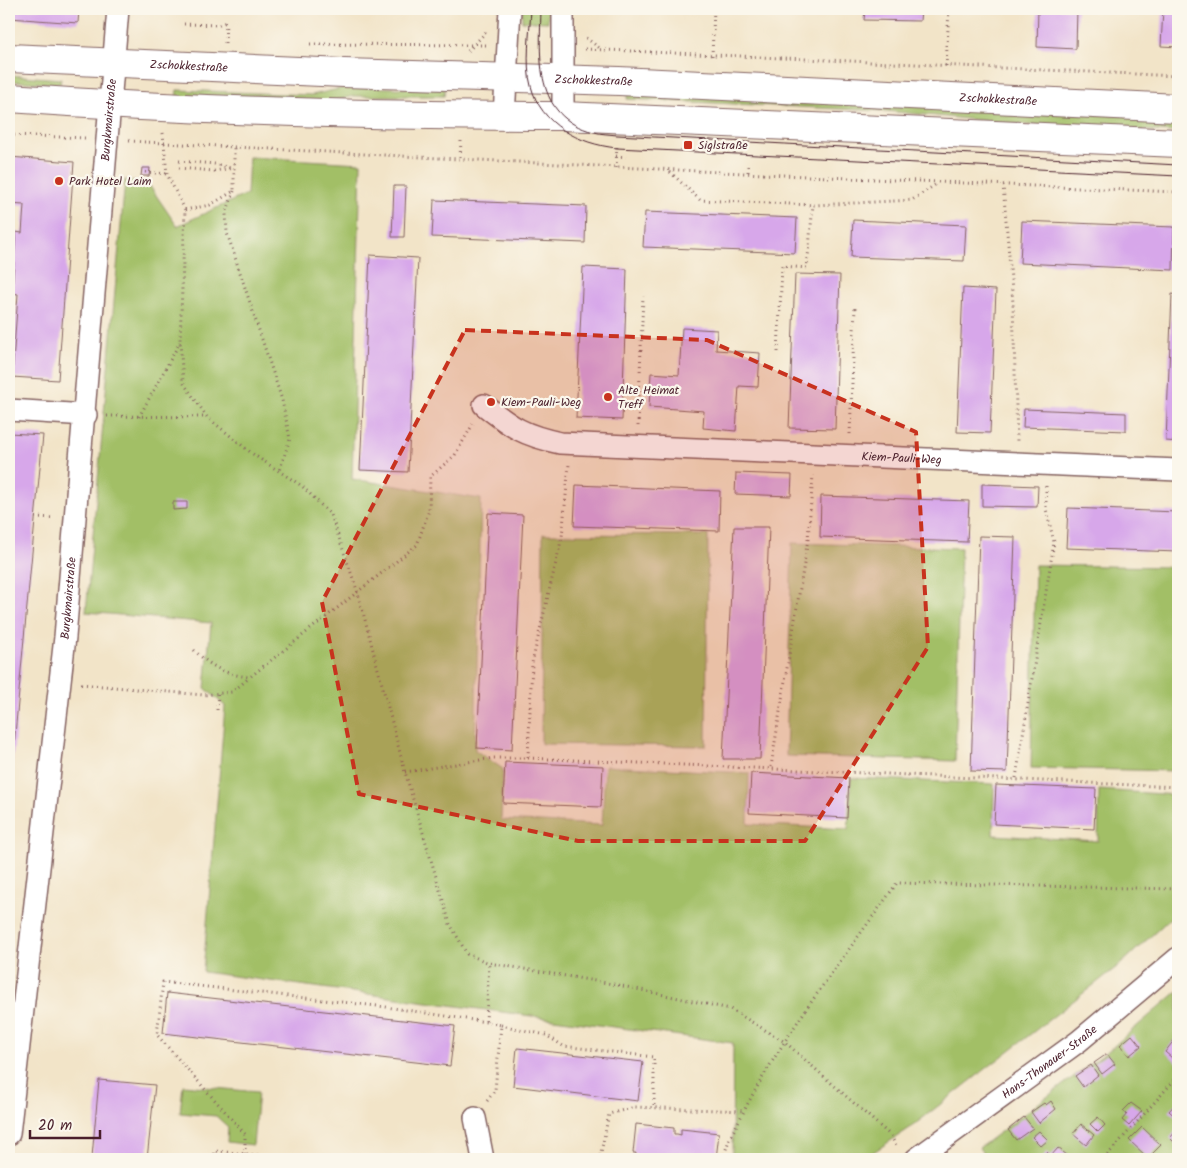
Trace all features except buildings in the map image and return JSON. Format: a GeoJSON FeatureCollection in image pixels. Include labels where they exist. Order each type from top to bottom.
{"type":"FeatureCollection","features":[{"type":"Feature","properties":{"kind":"main road","name":"Zschokkestraße"},"geometry":{"type":"LineString","coordinates":[[9,58],[344,73],[506,76],[1178,108]]}},
{"type":"Feature","properties":{"kind":"main road"},"geometry":{"type":"LineString","coordinates":[[9,98],[110,106],[563,116],[1178,143]]}},
{"type":"Feature","properties":{"kind":"street","name":"Burgkmairstraße"},"geometry":{"type":"LineString","coordinates":[[9,1134],[14,1051],[55,741],[86,415],[118,9]]}},
{"type":"Feature","properties":{"kind":"street"},"geometry":{"type":"LineString","coordinates":[[504,116],[510,9]]}},
{"type":"Feature","properties":{"kind":"street"},"geometry":{"type":"LineString","coordinates":[[563,116],[564,9]]}},
{"type":"Feature","properties":{"kind":"street","name":"Kiem-Pauli-Weg"},"geometry":{"type":"LineString","coordinates":[[484,405],[514,429],[531,437],[570,444],[1178,470]]}},
{"type":"Feature","properties":{"kind":"street"},"geometry":{"type":"LineString","coordinates":[[9,410],[86,415]]}},
{"type":"Feature","properties":{"kind":"street","name":"Hans-Thonauer-Straße"},"geometry":{"type":"LineString","coordinates":[[907,1155],[1079,1041],[1178,958]]}},
{"type":"Feature","properties":{"kind":"street"},"geometry":{"type":"LineString","coordinates":[[475,1118],[483,1159]]}},
{"type":"Feature","properties":{"kind":"path"},"geometry":{"type":"LineString","coordinates":[[712,56],[714,9]]}},
{"type":"Feature","properties":{"kind":"path"},"geometry":{"type":"LineString","coordinates":[[946,66],[949,9]]}},
{"type":"Feature","properties":{"kind":"path"},"geometry":{"type":"LineString","coordinates":[[219,18],[226,22]]}},
{"type":"Feature","properties":{"kind":"path"},"geometry":{"type":"LineString","coordinates":[[184,24],[219,25],[226,22]]}},
{"type":"Feature","properties":{"kind":"path"},"geometry":{"type":"LineString","coordinates":[[225,43],[226,22]]}},
{"type":"Feature","properties":{"kind":"path"},"geometry":{"type":"LineString","coordinates":[[163,131],[167,174],[185,210],[180,341],[182,382],[207,417],[254,455],[302,486],[331,515],[358,593],[405,772],[450,924],[467,954],[489,963],[657,992],[730,1009],[784,1042],[890,1136],[907,1155]]}},
{"type":"Feature","properties":{"kind":"path"},"geometry":{"type":"LineString","coordinates":[[9,135],[234,148],[455,157],[669,171],[1178,192]]}},
{"type":"Feature","properties":{"kind":"path"},"geometry":{"type":"LineString","coordinates":[[234,148],[234,191],[226,214],[227,233],[282,400],[290,439],[279,471]]}},
{"type":"Feature","properties":{"kind":"path"},"geometry":{"type":"LineString","coordinates":[[616,156],[626,157]]}},
{"type":"Feature","properties":{"kind":"path"},"geometry":{"type":"LineString","coordinates":[[179,161],[234,168]]}},
{"type":"Feature","properties":{"kind":"path"},"geometry":{"type":"LineString","coordinates":[[748,166],[748,174]]}},
{"type":"Feature","properties":{"kind":"path"},"geometry":{"type":"LineString","coordinates":[[179,168],[214,171],[234,168]]}},
{"type":"Feature","properties":{"kind":"path"},"geometry":{"type":"LineString","coordinates":[[669,171],[700,200],[813,205],[912,200],[938,183]]}},
{"type":"Feature","properties":{"kind":"path"},"geometry":{"type":"LineString","coordinates":[[146,172],[167,174]]}},
{"type":"Feature","properties":{"kind":"path"},"geometry":{"type":"LineString","coordinates":[[1003,185],[1013,303],[1018,464]]}},
{"type":"Feature","properties":{"kind":"path"},"geometry":{"type":"LineString","coordinates":[[185,210],[210,204],[234,191]]}},
{"type":"Feature","properties":{"kind":"path"},"geometry":{"type":"LineString","coordinates":[[778,352],[782,266],[807,268],[813,205]]}},
{"type":"Feature","properties":{"kind":"path"},"geometry":{"type":"LineString","coordinates":[[638,446],[643,296]]}},
{"type":"Feature","properties":{"kind":"path"},"geometry":{"type":"LineString","coordinates":[[849,456],[855,307]]}},
{"type":"Feature","properties":{"kind":"path"},"geometry":{"type":"LineString","coordinates":[[139,417],[180,341]]}},
{"type":"Feature","properties":{"kind":"path"},"geometry":{"type":"LineString","coordinates":[[76,684],[204,695],[232,692],[417,545],[429,510],[430,477],[455,455],[484,405]]}},
{"type":"Feature","properties":{"kind":"path"},"geometry":{"type":"LineString","coordinates":[[86,415],[207,417]]}},
{"type":"Feature","properties":{"kind":"path"},"geometry":{"type":"LineString","coordinates":[[528,758],[532,663],[562,537],[570,444]]}},
{"type":"Feature","properties":{"kind":"path"},"geometry":{"type":"LineString","coordinates":[[771,767],[808,539],[814,455]]}},
{"type":"Feature","properties":{"kind":"path"},"geometry":{"type":"LineString","coordinates":[[1016,778],[1054,542],[1046,509],[1046,465]]}},
{"type":"Feature","properties":{"kind":"path"},"geometry":{"type":"LineString","coordinates":[[194,650],[210,665],[233,676],[250,677]]}},
{"type":"Feature","properties":{"kind":"path"},"geometry":{"type":"LineString","coordinates":[[217,710],[218,694]]}},
{"type":"Feature","properties":{"kind":"path"},"geometry":{"type":"LineString","coordinates":[[405,772],[494,758],[528,758],[771,767],[1178,787]]}},
{"type":"Feature","properties":{"kind":"path"},"geometry":{"type":"LineString","coordinates":[[724,1159],[725,1149],[784,1042],[897,883],[1178,889]]}},
{"type":"Feature","properties":{"kind":"path"},"geometry":{"type":"LineString","coordinates":[[486,1022],[489,963]]}},
{"type":"Feature","properties":{"kind":"path"},"geometry":{"type":"LineString","coordinates":[[245,1154],[245,1134],[157,1035],[163,982],[386,1007],[486,1022],[546,1035],[563,1046],[654,1057],[654,1107]]}},
{"type":"Feature","properties":{"kind":"path"},"geometry":{"type":"LineString","coordinates":[[475,1118],[495,1090],[501,1025]]}},
{"type":"Feature","properties":{"kind":"path"},"geometry":{"type":"LineString","coordinates":[[1104,1159],[1178,1076]]}},
{"type":"Feature","properties":{"kind":"path"},"geometry":{"type":"LineString","coordinates":[[597,1159],[600,1157],[609,1114],[635,1107],[745,1111]]}},
{"type":"Feature","properties":{"kind":"path"},"geometry":{"type":"LineString","coordinates":[[214,1159],[215,1151],[299,1159]]}},
{"type":"Feature","properties":{"kind":"highlighted area"},"geometry":{"type":"Polygon","coordinates":[[[465,330],[707,340],[916,432],[928,647],[805,841],[578,841],[359,794],[322,602],[465,330]]]}},
{"type":"Feature","properties":{"kind":"green space"},"geometry":{"type":"Polygon","coordinates":[[[522,9],[548,9],[548,22],[522,21],[522,9]]]}},
{"type":"Feature","properties":{"kind":"green space"},"geometry":{"type":"Polygon","coordinates":[[[9,75],[61,79],[60,84],[9,81],[9,75]]]}},
{"type":"Feature","properties":{"kind":"green space"},"geometry":{"type":"Polygon","coordinates":[[[347,87],[445,89],[444,96],[354,96],[315,105],[176,99],[177,90],[312,95],[347,87]]]}},
{"type":"Feature","properties":{"kind":"green space"},"geometry":{"type":"Polygon","coordinates":[[[628,93],[1178,118],[1178,132],[1028,125],[886,111],[627,99],[628,93]]]}},
{"type":"Feature","properties":{"kind":"green space"},"geometry":{"type":"Polygon","coordinates":[[[249,157],[361,163],[352,479],[481,499],[475,750],[503,769],[501,820],[602,825],[605,766],[749,773],[748,824],[848,829],[851,778],[994,784],[993,835],[1098,841],[1099,790],[1178,795],[1178,911],[1122,963],[910,1128],[863,1159],[732,1159],[733,1043],[203,972],[225,706],[205,688],[211,623],[86,612],[125,180],[147,182],[177,226],[247,194],[249,157]]]}},
{"type":"Feature","properties":{"kind":"green space"},"geometry":{"type":"Polygon","coordinates":[[[543,534],[708,535],[706,746],[541,744],[543,534]]]}},
{"type":"Feature","properties":{"kind":"green space"},"geometry":{"type":"Polygon","coordinates":[[[792,543],[961,548],[955,761],[786,756],[792,543]]]}},
{"type":"Feature","properties":{"kind":"green space"},"geometry":{"type":"Polygon","coordinates":[[[1035,565],[1178,567],[1178,771],[1031,768],[1035,565]]]}},
{"type":"Feature","properties":{"kind":"green space"},"geometry":{"type":"Polygon","coordinates":[[[1178,991],[1178,1159],[988,1159],[979,1148],[1108,1051],[1178,991]]]}},
{"type":"Feature","properties":{"kind":"green space"},"geometry":{"type":"Polygon","coordinates":[[[183,1085],[258,1092],[253,1145],[227,1142],[228,1127],[216,1116],[180,1113],[183,1085]]]}},
{"type":"Feature","properties":{"kind":"tram line"},"geometry":{"type":"LineString","coordinates":[[531,9],[528,68],[536,100],[543,112],[564,130],[576,137],[603,146],[1178,176]]}},
{"type":"Feature","properties":{"kind":"tram line"},"geometry":{"type":"LineString","coordinates":[[541,9],[541,65],[544,83],[550,99],[560,113],[574,124],[597,133],[1178,165]]}},
{"type":"Feature","properties":{"kind":"place","name":"Siglstraße"},"geometry":{"type":"Point","coordinates":[688,145]}},
{"type":"Feature","properties":{"kind":"place","name":"Park Hotel Laim"},"geometry":{"type":"Point","coordinates":[59,181]}},
{"type":"Feature","properties":{"kind":"place","name":"Alte Heimat Treff"},"geometry":{"type":"Point","coordinates":[608,397]}},
{"type":"Feature","properties":{"kind":"place","name":"Kiem-Pauli-Weg"},"geometry":{"type":"Point","coordinates":[491,402]}}]}
